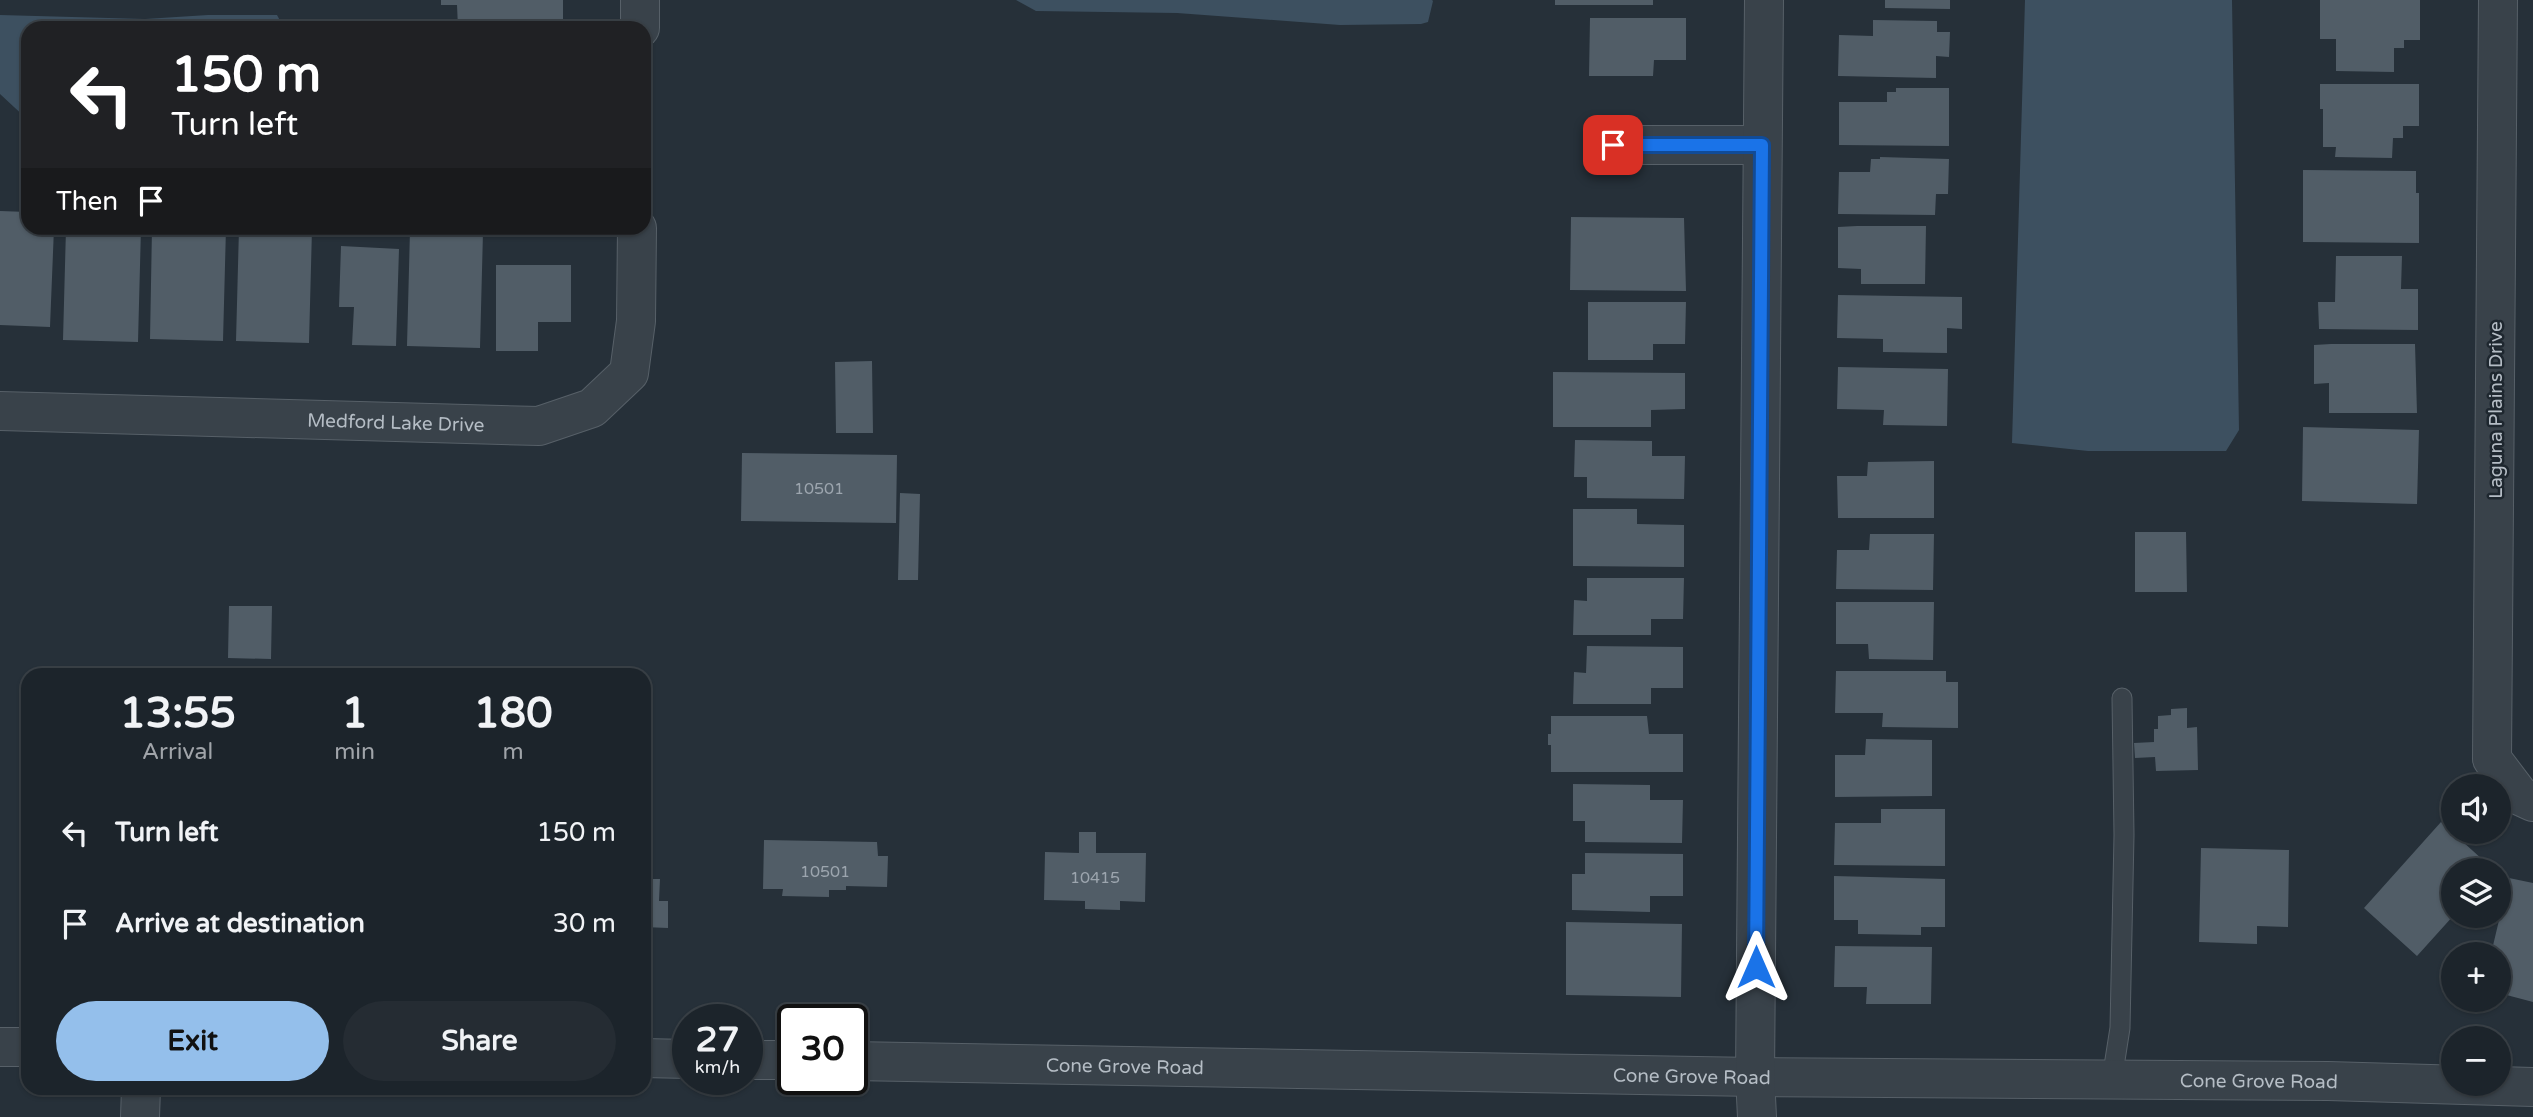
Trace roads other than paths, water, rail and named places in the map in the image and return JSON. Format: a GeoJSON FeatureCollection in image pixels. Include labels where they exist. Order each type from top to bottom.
{"type":"FeatureCollection","features":[{"type":"Feature","properties":{"kind":"street"},"geometry":{"type":"LineString","coordinates":[[640,0],[640,21]]}},
{"type":"Feature","properties":{"kind":"street"},"geometry":{"type":"LineString","coordinates":[[1757,1117],[1755,1077],[1764,0]]}},
{"type":"Feature","properties":{"kind":"street","name":"Laguna Plains Drive"},"geometry":{"type":"LineString","coordinates":[[2498,0],[2492,759],[2520,796],[2533,802]]}},
{"type":"Feature","properties":{"kind":"street"},"geometry":{"type":"LineString","coordinates":[[1613,145],[1762,145]]}},
{"type":"Feature","properties":{"kind":"street","name":"Medford Lake Drive"},"geometry":{"type":"LineString","coordinates":[[0,411],[538,426],[592,408],[628,373],[636,321],[637,235]]}},
{"type":"Feature","properties":{"kind":"street"},"geometry":{"type":"LineString","coordinates":[[0,1046],[21,1047]]}},
{"type":"Feature","properties":{"kind":"street"},"geometry":{"type":"LineString","coordinates":[[651,1058],[672,1059]]}},
{"type":"Feature","properties":{"kind":"street","name":"Cone Grove Road"},"geometry":{"type":"LineString","coordinates":[[868,1061],[1755,1077],[2328,1081],[2533,1087]]}},
{"type":"Feature","properties":{"kind":"street"},"geometry":{"type":"LineString","coordinates":[[140,1117],[141,1095]]}},
{"type":"Feature","properties":{"kind":"lane"},"geometry":{"type":"LineString","coordinates":[[2112,1079],[2120,1028],[2124,835],[2122,698]]}},
{"type":"Feature","properties":{"kind":"water"},"geometry":{"type":"Polygon","coordinates":[[[1016,0],[1433,1],[1428,22],[1421,24],[1340,25],[1177,13],[1036,11],[1016,0]]]}},
{"type":"Feature","properties":{"kind":"water"},"geometry":{"type":"Polygon","coordinates":[[[2025,0],[2232,0],[2239,430],[2226,451],[2088,451],[2012,443],[2025,0]]]}},
{"type":"Feature","properties":{"kind":"water"},"geometry":{"type":"Polygon","coordinates":[[[0,15],[145,19],[277,15],[280,21],[21,21],[21,114],[0,94],[0,15]]]}}]}
